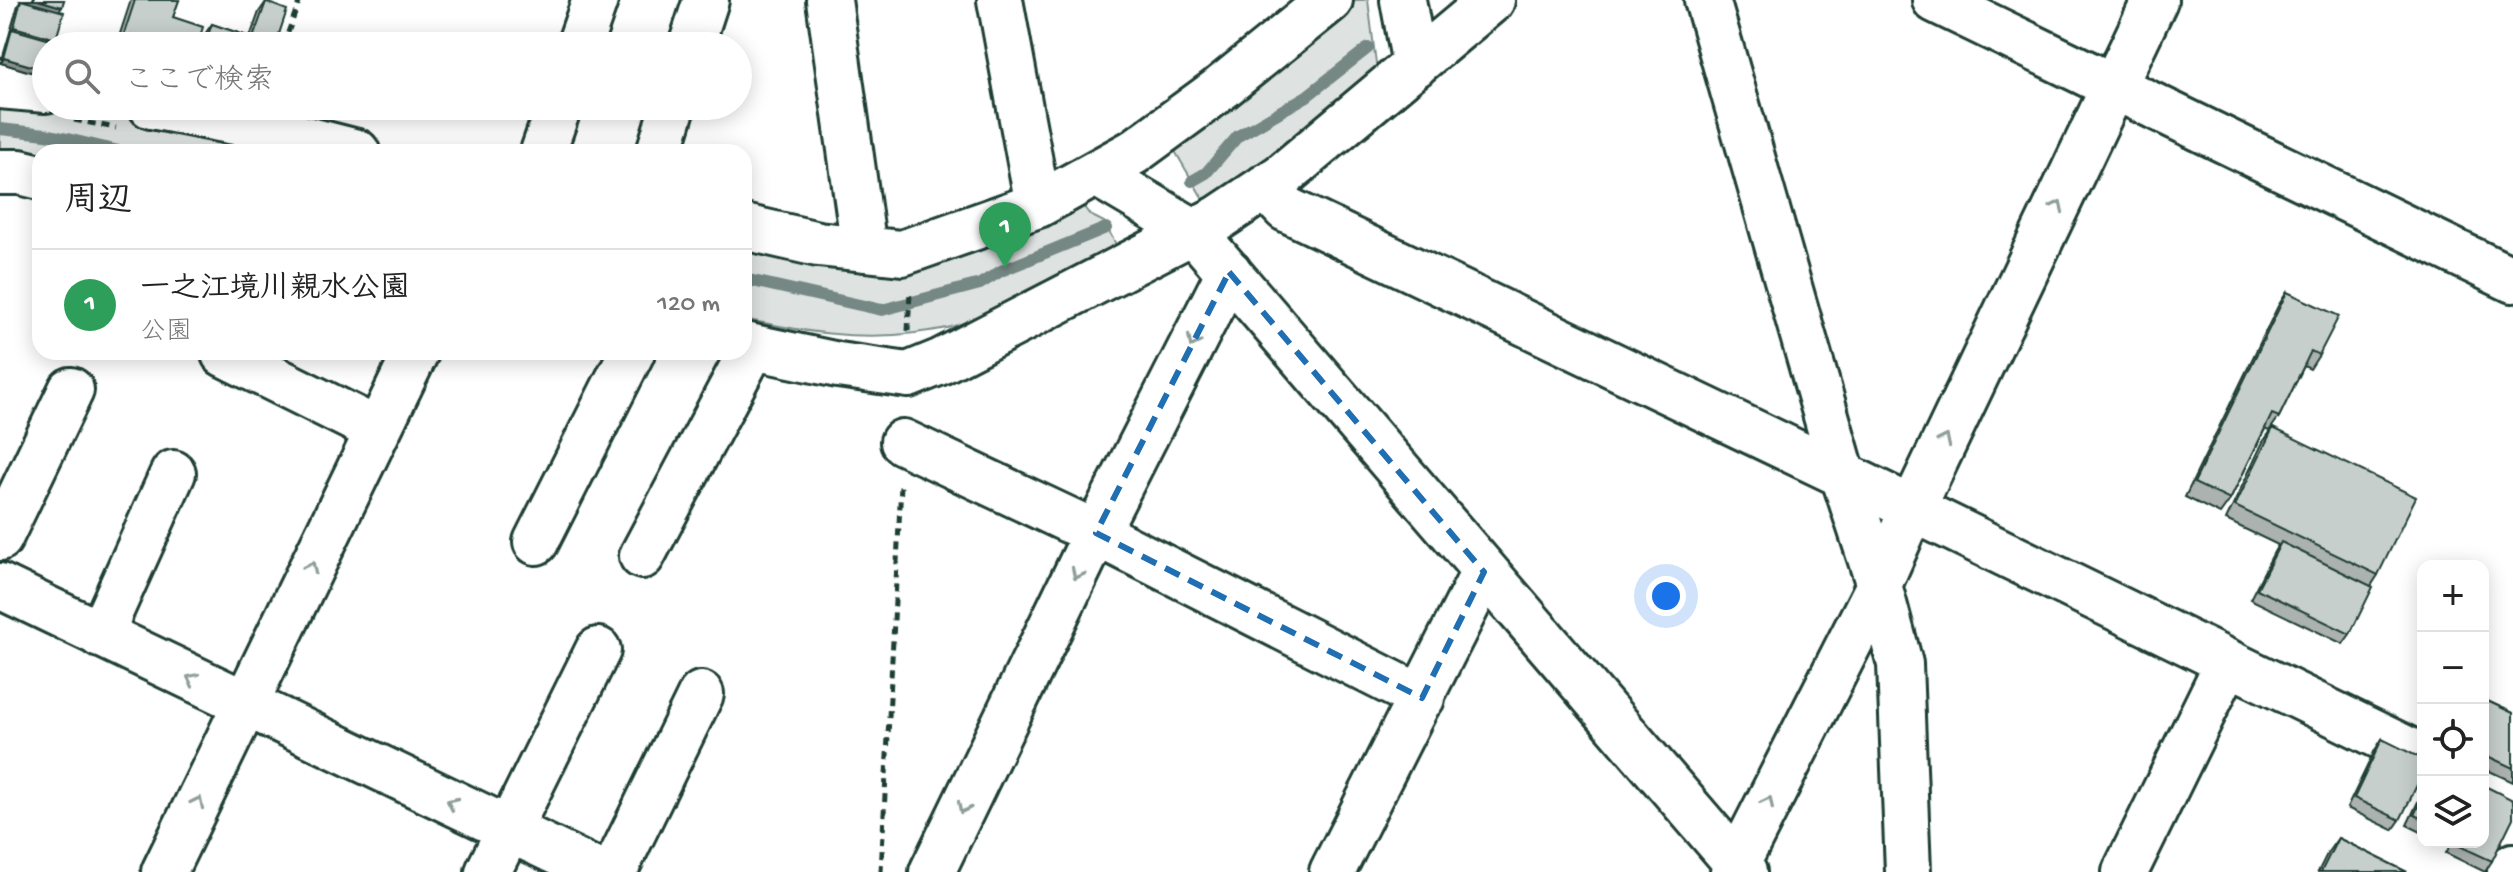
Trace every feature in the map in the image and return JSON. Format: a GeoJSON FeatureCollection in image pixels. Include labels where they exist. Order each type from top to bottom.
{"type":"FeatureCollection","features":[{"type":"Feature","properties":{"kind":"street"},"geometry":{"type":"LineString","coordinates":[[0,34],[10,0]]}},
{"type":"Feature","properties":{"kind":"street"},"geometry":{"type":"LineString","coordinates":[[584,32],[595,0]]}},
{"type":"Feature","properties":{"kind":"street"},"geometry":{"type":"LineString","coordinates":[[696,32],[706,0]]}},
{"type":"Feature","properties":{"kind":"street"},"geometry":{"type":"LineString","coordinates":[[829,0],[864,249]]}},
{"type":"Feature","properties":{"kind":"street"},"geometry":{"type":"LineString","coordinates":[[1000,0],[1038,205]]}},
{"type":"Feature","properties":{"kind":"street"},"geometry":{"type":"LineString","coordinates":[[752,229],[818,244],[902,253],[1038,205],[1134,152],[1216,92],[1330,0]]}},
{"type":"Feature","properties":{"kind":"street"},"geometry":{"type":"LineString","coordinates":[[1403,0],[1415,65]]}},
{"type":"Feature","properties":{"kind":"street"},"geometry":{"type":"LineString","coordinates":[[752,347],[838,365],[908,355],[940,362],[1219,218],[1282,176],[1492,0]]}},
{"type":"Feature","properties":{"kind":"street"},"geometry":{"type":"LineString","coordinates":[[1707,0],[1900,664],[1908,872]]}},
{"type":"Feature","properties":{"kind":"street"},"geometry":{"type":"LineString","coordinates":[[1935,0],[2513,280]]}},
{"type":"Feature","properties":{"kind":"street"},"geometry":{"type":"LineString","coordinates":[[1097,174],[1193,231],[1738,869],[1879,585],[2155,0]]}},
{"type":"Feature","properties":{"kind":"street"},"geometry":{"type":"LineString","coordinates":[[0,86],[32,89]]}},
{"type":"Feature","properties":{"kind":"street"},"geometry":{"type":"LineString","coordinates":[[224,120],[326,144]]}},
{"type":"Feature","properties":{"kind":"street"},"geometry":{"type":"LineString","coordinates":[[546,144],[554,120]]}},
{"type":"Feature","properties":{"kind":"street"},"geometry":{"type":"LineString","coordinates":[[661,144],[669,120]]}},
{"type":"Feature","properties":{"kind":"street"},"geometry":{"type":"LineString","coordinates":[[0,172],[32,175]]}},
{"type":"Feature","properties":{"kind":"street"},"geometry":{"type":"LineString","coordinates":[[1265,187],[1286,209],[2417,754]]}},
{"type":"Feature","properties":{"kind":"street"},"geometry":{"type":"LineString","coordinates":[[932,872],[1096,533],[1229,272]]}},
{"type":"Feature","properties":{"kind":"street"},"geometry":{"type":"LineString","coordinates":[[236,360],[377,430]]}},
{"type":"Feature","properties":{"kind":"street"},"geometry":{"type":"LineString","coordinates":[[164,872],[412,360]]}},
{"type":"Feature","properties":{"kind":"street"},"geometry":{"type":"LineString","coordinates":[[536,542],[628,360]]}},
{"type":"Feature","properties":{"kind":"street"},"geometry":{"type":"LineString","coordinates":[[642,556],[741,360]]}},
{"type":"Feature","properties":{"kind":"street"},"geometry":{"type":"LineString","coordinates":[[0,538],[71,390]]}},
{"type":"Feature","properties":{"kind":"street"},"geometry":{"type":"LineString","coordinates":[[903,442],[1096,533],[1422,698]]}},
{"type":"Feature","properties":{"kind":"street"},"geometry":{"type":"LineString","coordinates":[[100,635],[173,473]]}},
{"type":"Feature","properties":{"kind":"street"},"geometry":{"type":"LineString","coordinates":[[1332,872],[1484,572]]}},
{"type":"Feature","properties":{"kind":"street"},"geometry":{"type":"LineString","coordinates":[[4,599],[100,635],[598,872]]}},
{"type":"Feature","properties":{"kind":"street"},"geometry":{"type":"LineString","coordinates":[[488,872],[598,650]]}},
{"type":"Feature","properties":{"kind":"street"},"geometry":{"type":"LineString","coordinates":[[2125,872],[2228,662]]}},
{"type":"Feature","properties":{"kind":"street"},"geometry":{"type":"LineString","coordinates":[[614,872],[701,694]]}},
{"type":"Feature","properties":{"kind":"street"},"geometry":{"type":"LineString","coordinates":[[2510,872],[2513,866]]}},
{"type":"Feature","properties":{"kind":"path"},"geometry":{"type":"LineString","coordinates":[[288,32],[300,0]]}},
{"type":"Feature","properties":{"kind":"path"},"geometry":{"type":"LineString","coordinates":[[908,355],[910,291]]}},
{"type":"Feature","properties":{"kind":"path"},"geometry":{"type":"LineString","coordinates":[[881,872],[903,442]]}},
{"type":"Feature","properties":{"kind":"highlighted area"},"geometry":{"type":"Polygon","coordinates":[[[1229,272],[1484,572],[1422,698],[1096,533],[1229,272]]]}},
{"type":"Feature","properties":{"kind":"shaded area"},"geometry":{"type":"Polygon","coordinates":[[[1349,0],[1368,0],[1377,72],[1297,140],[1206,204],[1169,141],[1349,0]]]}},
{"type":"Feature","properties":{"kind":"shaded area"},"geometry":{"type":"Polygon","coordinates":[[[0,98],[32,104],[32,120],[153,120],[267,144],[32,144],[32,160],[0,155],[0,98]]]}},
{"type":"Feature","properties":{"kind":"shaded area"},"geometry":{"type":"Polygon","coordinates":[[[1077,198],[1090,215],[1104,222],[1119,250],[995,311],[938,330],[893,335],[850,335],[752,320],[752,245],[908,272],[923,270],[1077,198]]]}},
{"type":"Feature","properties":{"kind":"building"},"geometry":{"type":"Polygon","coordinates":[[[21,0],[64,12],[58,32],[32,32],[14,27],[21,0]]]}},
{"type":"Feature","properties":{"kind":"building"},"geometry":{"type":"Polygon","coordinates":[[[38,0],[64,0],[62,7],[38,0]]]}},
{"type":"Feature","properties":{"kind":"building"},"geometry":{"type":"Polygon","coordinates":[[[135,0],[179,0],[173,17],[203,27],[201,32],[125,32],[135,0]]]}},
{"type":"Feature","properties":{"kind":"building"},"geometry":{"type":"Polygon","coordinates":[[[266,2],[287,10],[280,32],[255,32],[266,2]]]}},
{"type":"Feature","properties":{"kind":"building"},"geometry":{"type":"Polygon","coordinates":[[[212,24],[235,32],[209,32],[212,24]]]}},
{"type":"Feature","properties":{"kind":"building"},"geometry":{"type":"Polygon","coordinates":[[[12,29],[32,35],[32,66],[4,58],[12,29]]]}},
{"type":"Feature","properties":{"kind":"building"},"geometry":{"type":"Polygon","coordinates":[[[2287,292],[2339,316],[2319,355],[2311,351],[2279,417],[2272,414],[2230,500],[2194,483],[2287,292]]]}},
{"type":"Feature","properties":{"kind":"building"},"geometry":{"type":"Polygon","coordinates":[[[2273,428],[2416,497],[2378,575],[2235,506],[2273,428]]]}},
{"type":"Feature","properties":{"kind":"building"},"geometry":{"type":"Polygon","coordinates":[[[2281,542],[2373,587],[2350,634],[2257,589],[2281,542]]]}},
{"type":"Feature","properties":{"kind":"building"},"geometry":{"type":"Polygon","coordinates":[[[2489,702],[2513,713],[2513,768],[2489,757],[2489,702]]]}},
{"type":"Feature","properties":{"kind":"building"},"geometry":{"type":"Polygon","coordinates":[[[2382,739],[2417,756],[2417,785],[2400,820],[2354,798],[2382,739]]]}},
{"type":"Feature","properties":{"kind":"building"},"geometry":{"type":"Polygon","coordinates":[[[2489,788],[2513,800],[2513,818],[2492,861],[2464,848],[2489,848],[2489,788]]]}},
{"type":"Feature","properties":{"kind":"building"},"geometry":{"type":"Polygon","coordinates":[[[2338,838],[2407,872],[2321,872],[2338,838]]]}},
{"type":"Feature","properties":{"kind":"waterway"},"geometry":{"type":"LineString","coordinates":[[1192,181],[1206,173],[1238,136],[1307,96],[1368,48]]}},
{"type":"Feature","properties":{"kind":"waterway"},"geometry":{"type":"LineString","coordinates":[[0,129],[46,134],[89,144]]}},
{"type":"Feature","properties":{"kind":"waterway"},"geometry":{"type":"LineString","coordinates":[[752,281],[882,310],[980,284],[1001,271],[1106,228]]}},
{"type":"Feature","properties":{"kind":"place","name":"一之江境川親水公園"},"geometry":{"type":"Point","coordinates":[1005,268]}}]}
